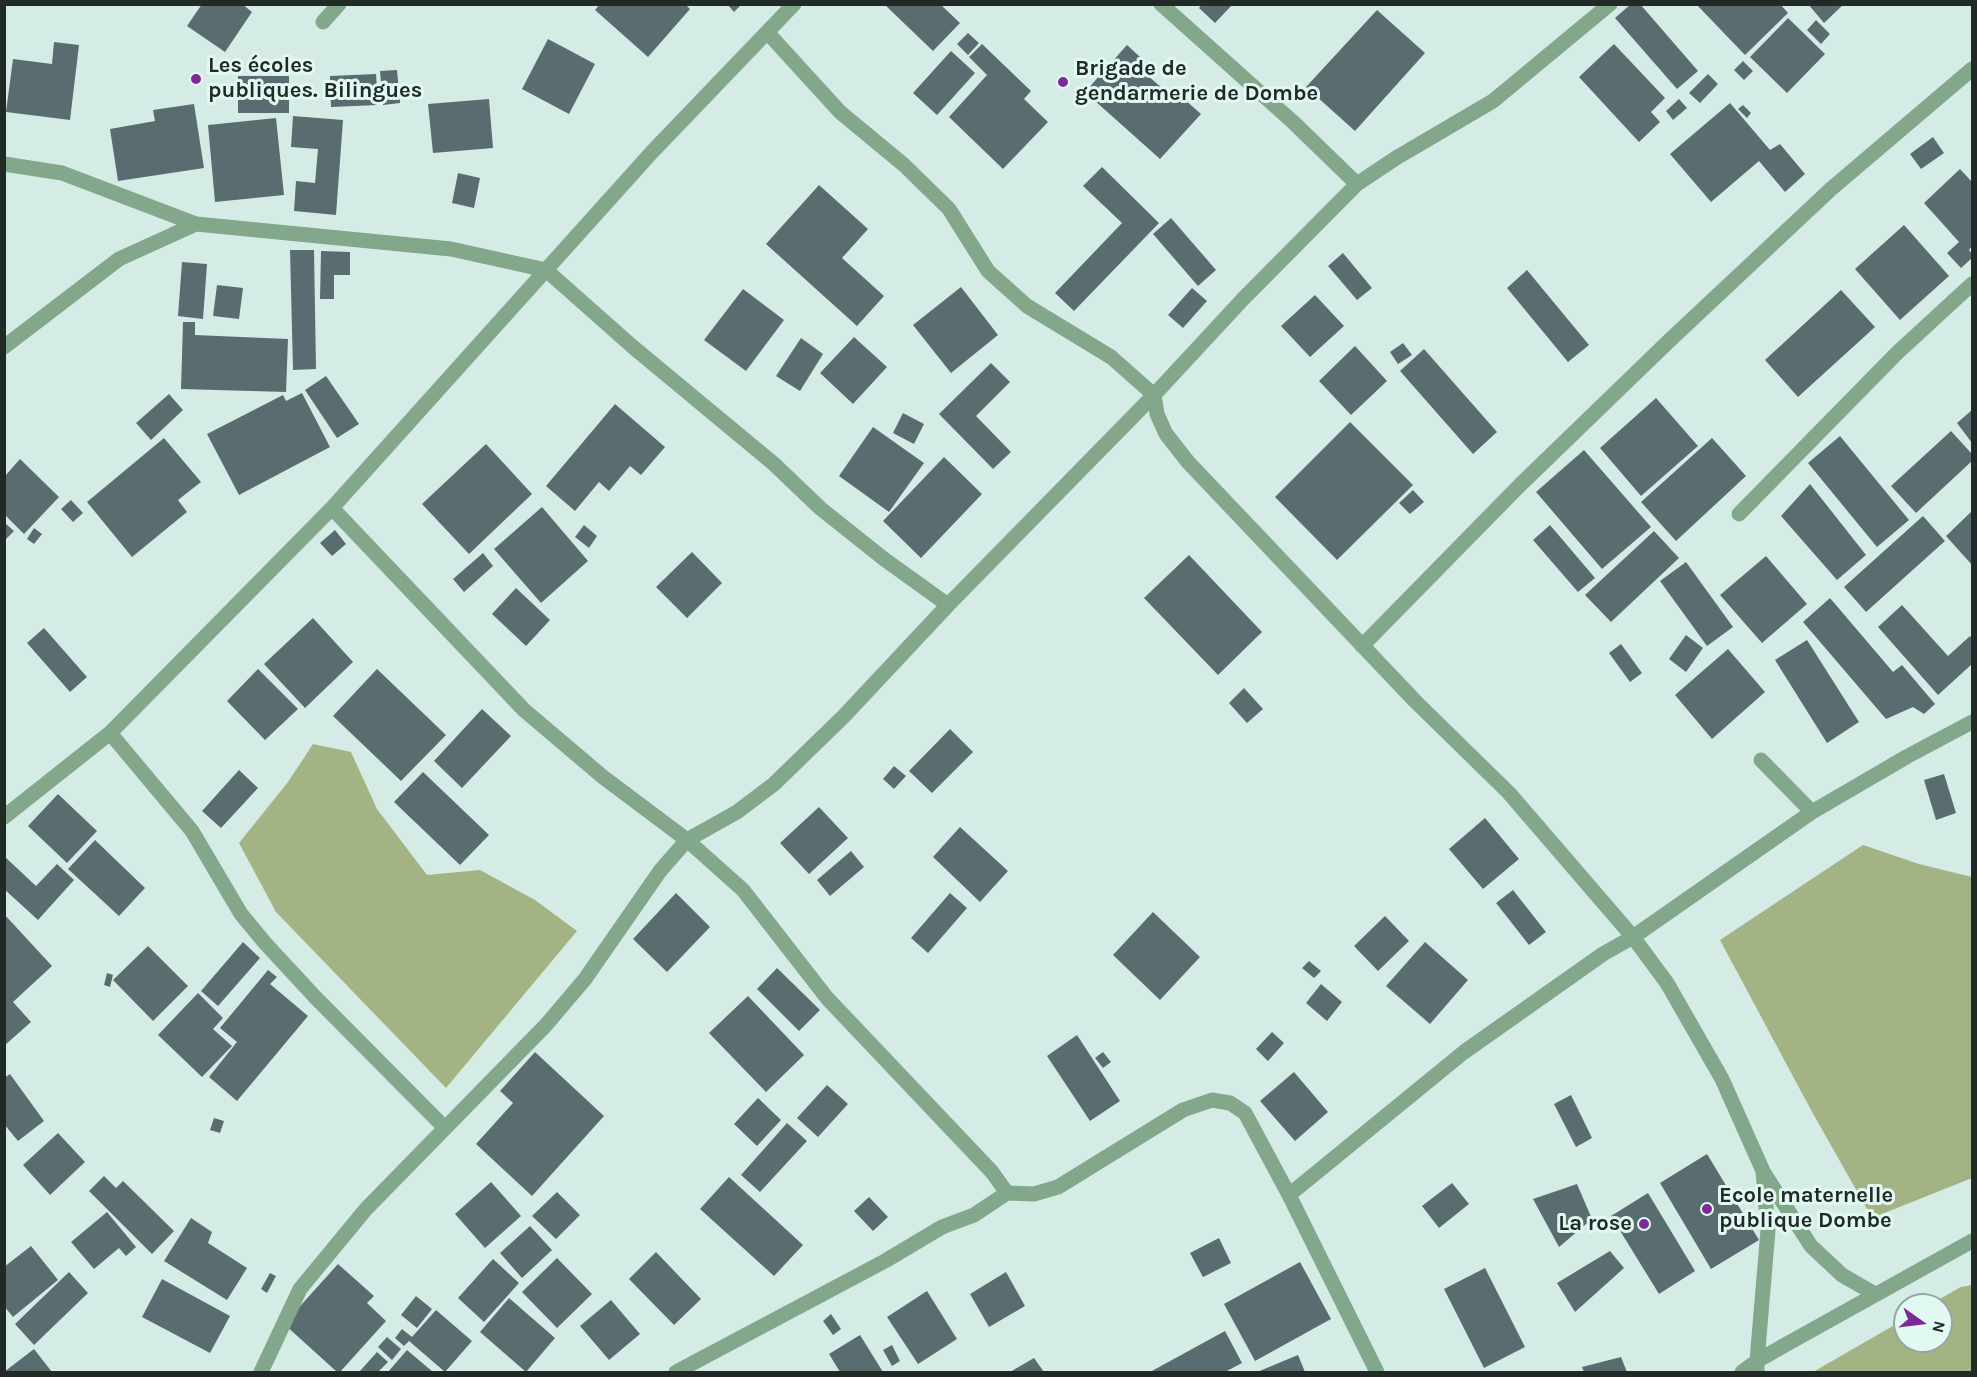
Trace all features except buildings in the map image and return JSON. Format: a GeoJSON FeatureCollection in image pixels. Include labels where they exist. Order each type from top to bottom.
{"type":"FeatureCollection","features":[{"type":"Feature","properties":{"kind":"street"},"geometry":{"type":"LineString","coordinates":[[323,22],[339,4]]}},
{"type":"Feature","properties":{"kind":"street"},"geometry":{"type":"LineString","coordinates":[[4,817],[110,733],[332,508],[652,152],[794,4]]}},
{"type":"Feature","properties":{"kind":"street"},"geometry":{"type":"LineString","coordinates":[[1161,4],[1293,122],[1358,184]]}},
{"type":"Feature","properties":{"kind":"street"},"geometry":{"type":"LineString","coordinates":[[261,1372],[300,1289],[366,1209],[546,1024],[585,979],[660,871],[687,840],[738,812],[774,784],[844,716],[948,605],[1154,395],[1243,299],[1358,184],[1396,158],[1492,101],[1610,4]]}},
{"type":"Feature","properties":{"kind":"street"},"geometry":{"type":"LineString","coordinates":[[766,32],[840,112],[904,165],[949,208],[988,271],[1027,306],[1111,357],[1154,395],[1157,414],[1166,434],[1188,462],[1415,701],[1509,793],[1633,937],[1667,983],[1722,1079],[1763,1171],[1811,1246],[1842,1275],[1875,1294]]}},
{"type":"Feature","properties":{"kind":"street"},"geometry":{"type":"LineString","coordinates":[[1362,646],[1520,485],[1671,339],[1831,189],[1972,69]]}},
{"type":"Feature","properties":{"kind":"street"},"geometry":{"type":"LineString","coordinates":[[4,164],[62,173],[196,224],[451,249],[546,270],[658,368],[774,464],[820,508],[884,559],[948,605]]}},
{"type":"Feature","properties":{"kind":"street"},"geometry":{"type":"LineString","coordinates":[[4,347],[119,259],[196,224]]}},
{"type":"Feature","properties":{"kind":"street"},"geometry":{"type":"LineString","coordinates":[[1739,514],[1897,353],[1972,284]]}},
{"type":"Feature","properties":{"kind":"street"},"geometry":{"type":"LineString","coordinates":[[332,508],[524,710],[603,777],[687,840],[743,890],[827,998],[992,1172],[1007,1193]]}},
{"type":"Feature","properties":{"kind":"street"},"geometry":{"type":"LineString","coordinates":[[1289,1196],[1464,1052],[1603,954],[1633,937],[1812,812],[1972,722]]}},
{"type":"Feature","properties":{"kind":"street"},"geometry":{"type":"LineString","coordinates":[[110,733],[192,831],[241,914],[265,943],[315,997],[444,1127]]}},
{"type":"Feature","properties":{"kind":"street"},"geometry":{"type":"LineString","coordinates":[[1761,760],[1812,812]]}},
{"type":"Feature","properties":{"kind":"street"},"geometry":{"type":"LineString","coordinates":[[676,1372],[885,1261],[942,1227],[974,1215],[1007,1193],[1034,1194],[1058,1187],[1183,1110],[1212,1100],[1230,1103],[1245,1113],[1377,1372]]}},
{"type":"Feature","properties":{"kind":"street"},"geometry":{"type":"LineString","coordinates":[[1757,1367],[1768,1230],[1763,1171]]}},
{"type":"Feature","properties":{"kind":"street"},"geometry":{"type":"LineString","coordinates":[[1742,1372],[1757,1367],[1875,1294],[1972,1241]]}},
{"type":"Feature","properties":{"kind":"green space"},"geometry":{"type":"Polygon","coordinates":[[[313,744],[351,752],[377,809],[427,875],[480,870],[535,900],[577,931],[446,1088],[276,912],[239,843],[288,782],[313,744]]]}},
{"type":"Feature","properties":{"kind":"green space"},"geometry":{"type":"Polygon","coordinates":[[[1863,845],[1919,864],[1972,877],[1972,1178],[1872,1218],[1720,940],[1863,845]]]}},
{"type":"Feature","properties":{"kind":"green space"},"geometry":{"type":"Polygon","coordinates":[[[1972,1285],[1972,1372],[1813,1372],[1893,1326],[1893,1353],[1953,1353],[1953,1293],[1950,1293],[1961,1287],[1972,1285]]]}},
{"type":"Feature","properties":{"kind":"place","name":"Les écoles publiques. Bilingues"},"geometry":{"type":"Point","coordinates":[196,79]}},
{"type":"Feature","properties":{"kind":"place","name":"Brigade de gendarmerie de Dombe"},"geometry":{"type":"Point","coordinates":[1063,82]}},
{"type":"Feature","properties":{"kind":"place","name":"Ecole maternelle publique Dombe"},"geometry":{"type":"Point","coordinates":[1707,1209]}},
{"type":"Feature","properties":{"kind":"place","name":"La rose"},"geometry":{"type":"Point","coordinates":[1644,1224]}}]}
